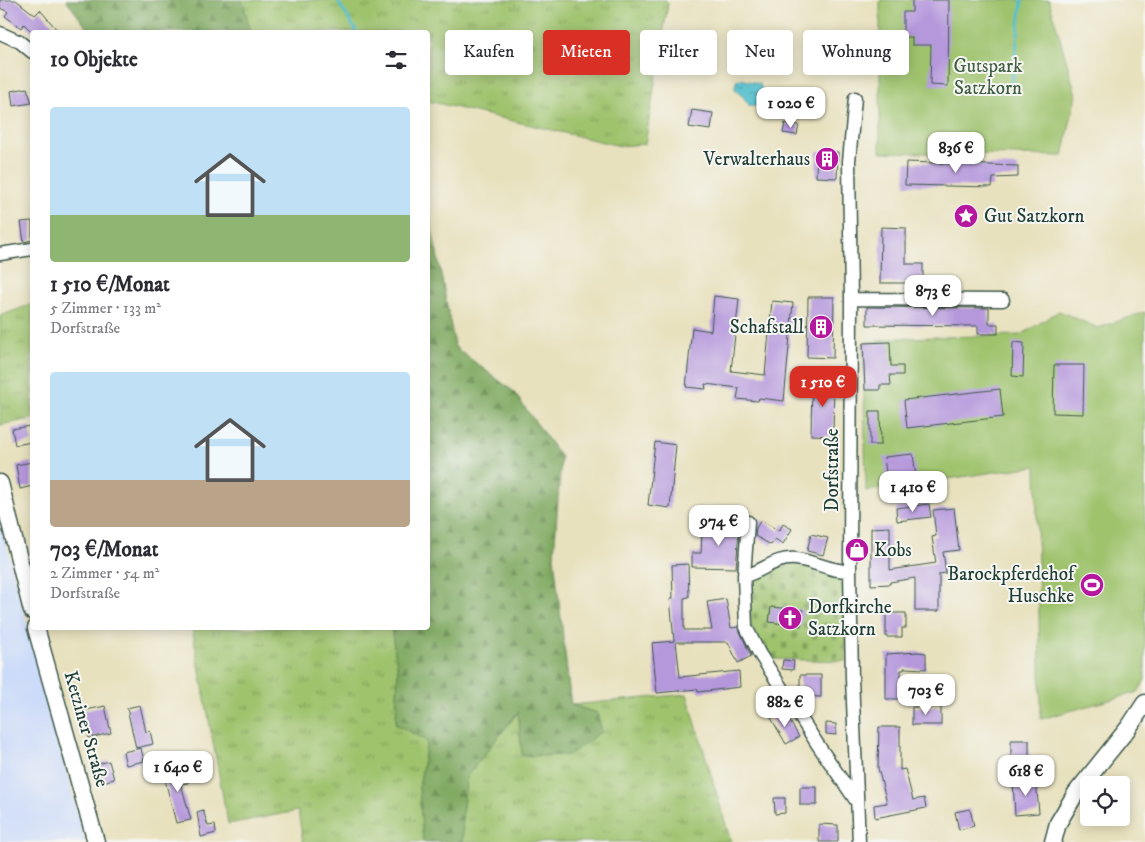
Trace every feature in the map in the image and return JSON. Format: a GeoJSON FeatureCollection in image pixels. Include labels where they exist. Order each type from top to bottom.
{"type":"FeatureCollection","features":[{"type":"Feature","properties":{"kind":"street"},"geometry":{"type":"LineString","coordinates":[[0,33],[20,42],[30,50]]}},
{"type":"Feature","properties":{"kind":"street","name":"Dorfstraße"},"geometry":{"type":"LineString","coordinates":[[855,98],[849,161],[851,299],[850,571],[856,802],[859,842]]}},
{"type":"Feature","properties":{"kind":"street"},"geometry":{"type":"LineString","coordinates":[[0,254],[30,249]]}},
{"type":"Feature","properties":{"kind":"street"},"geometry":{"type":"LineString","coordinates":[[851,299],[1003,300]]}},
{"type":"Feature","properties":{"kind":"street"},"geometry":{"type":"LineString","coordinates":[[0,483],[30,603]]}},
{"type":"Feature","properties":{"kind":"street"},"geometry":{"type":"LineString","coordinates":[[748,522],[744,576],[746,627],[765,663],[856,802]]}},
{"type":"Feature","properties":{"kind":"street"},"geometry":{"type":"LineString","coordinates":[[744,576],[755,574],[768,565],[780,560],[796,559],[839,571],[850,571]]}},
{"type":"Feature","properties":{"kind":"street","name":"Ketziner Straße"},"geometry":{"type":"LineString","coordinates":[[37,630],[96,842]]}},
{"type":"Feature","properties":{"kind":"street"},"geometry":{"type":"LineString","coordinates":[[1053,842],[1058,822],[1076,793],[1130,727],[1145,703]]}},
{"type":"Feature","properties":{"kind":"shaded area"},"geometry":{"type":"Polygon","coordinates":[[[0,521],[85,842],[0,842],[0,521]]]}},
{"type":"Feature","properties":{"kind":"green space"},"geometry":{"type":"Polygon","coordinates":[[[66,0],[242,0],[250,30],[88,30],[66,0]]]}},
{"type":"Feature","properties":{"kind":"green space"},"geometry":{"type":"Polygon","coordinates":[[[242,0],[666,0],[668,4],[664,30],[640,30],[640,75],[656,75],[645,144],[620,146],[430,101],[430,30],[250,30],[242,0]]]}},
{"type":"Feature","properties":{"kind":"green space","name":"Gutspark Satzkorn"},"geometry":{"type":"Polygon","coordinates":[[[880,0],[1049,0],[1076,95],[1063,156],[880,152],[880,75],[909,75],[909,30],[880,30],[880,0]]]}},
{"type":"Feature","properties":{"kind":"green space"},"geometry":{"type":"Polygon","coordinates":[[[430,221],[437,253],[430,243],[430,221]]]}},
{"type":"Feature","properties":{"kind":"green space"},"geometry":{"type":"Polygon","coordinates":[[[430,243],[437,253],[455,347],[513,391],[561,457],[554,557],[571,705],[597,713],[602,731],[569,755],[522,756],[518,712],[467,776],[462,813],[463,842],[423,842],[419,788],[427,741],[396,724],[398,671],[391,630],[430,630],[430,243]]]}},
{"type":"Feature","properties":{"kind":"green space"},"geometry":{"type":"Polygon","coordinates":[[[30,305],[30,419],[0,425],[0,316],[30,305]]]}},
{"type":"Feature","properties":{"kind":"green space","name":"Barockpferdehof Huschke"},"geometry":{"type":"Polygon","coordinates":[[[1059,311],[1098,328],[1145,312],[1145,680],[1138,692],[1041,719],[1036,466],[866,491],[863,343],[900,338],[1021,335],[1059,311]]]}},
{"type":"Feature","properties":{"kind":"green space"},"geometry":{"type":"Polygon","coordinates":[[[795,563],[844,576],[846,661],[770,659],[751,626],[748,582],[768,569],[795,563]]]}},
{"type":"Feature","properties":{"kind":"green space"},"geometry":{"type":"Polygon","coordinates":[[[192,630],[391,630],[398,671],[396,724],[427,741],[419,788],[423,842],[303,842],[298,811],[228,824],[192,630]]]}},
{"type":"Feature","properties":{"kind":"green space"},"geometry":{"type":"Polygon","coordinates":[[[687,694],[731,842],[463,842],[462,813],[467,776],[519,711],[597,713],[571,705],[687,694]]]}},
{"type":"Feature","properties":{"kind":"water"},"geometry":{"type":"Polygon","coordinates":[[[741,79],[760,84],[763,98],[759,106],[750,106],[736,90],[737,80],[741,79]]]}},
{"type":"Feature","properties":{"kind":"building"},"geometry":{"type":"Polygon","coordinates":[[[0,0],[16,0],[35,15],[40,10],[57,30],[30,30],[24,24],[21,28],[5,16],[8,12],[0,8],[0,0]]]}},
{"type":"Feature","properties":{"kind":"building"},"geometry":{"type":"Polygon","coordinates":[[[912,0],[949,0],[948,86],[930,85],[931,45],[912,45],[912,37],[909,37],[909,30],[903,30],[903,12],[912,12],[912,0]]]}},
{"type":"Feature","properties":{"kind":"building"},"geometry":{"type":"Polygon","coordinates":[[[27,88],[30,103],[13,106],[11,91],[27,88]]]}},
{"type":"Feature","properties":{"kind":"building"},"geometry":{"type":"Polygon","coordinates":[[[692,110],[713,113],[711,130],[689,127],[692,110]]]}},
{"type":"Feature","properties":{"kind":"building"},"geometry":{"type":"Polygon","coordinates":[[[785,123],[799,125],[797,135],[783,133],[785,123]]]}},
{"type":"Feature","properties":{"kind":"building","name":"Verwalterhaus"},"geometry":{"type":"Polygon","coordinates":[[[817,151],[838,152],[837,178],[816,177],[817,151]]]}},
{"type":"Feature","properties":{"kind":"building"},"geometry":{"type":"Polygon","coordinates":[[[906,162],[1018,166],[1018,177],[993,178],[992,187],[905,185],[906,162]]]}},
{"type":"Feature","properties":{"kind":"building"},"geometry":{"type":"Polygon","coordinates":[[[30,221],[30,240],[24,242],[21,222],[30,221]]]}},
{"type":"Feature","properties":{"kind":"building"},"geometry":{"type":"Polygon","coordinates":[[[881,227],[906,228],[906,264],[923,264],[923,283],[880,283],[881,227]]]}},
{"type":"Feature","properties":{"kind":"building"},"geometry":{"type":"Polygon","coordinates":[[[714,296],[739,299],[731,371],[765,375],[772,301],[793,303],[784,401],[759,398],[758,401],[737,399],[739,388],[705,384],[706,389],[686,387],[692,328],[711,331],[714,296]]]}},
{"type":"Feature","properties":{"kind":"building","name":"Schafstall"},"geometry":{"type":"Polygon","coordinates":[[[808,297],[834,297],[833,358],[807,357],[808,297]]]}},
{"type":"Feature","properties":{"kind":"building"},"geometry":{"type":"Polygon","coordinates":[[[867,307],[989,308],[989,324],[998,324],[998,334],[978,334],[978,326],[867,325],[867,307]]]}},
{"type":"Feature","properties":{"kind":"building"},"geometry":{"type":"Polygon","coordinates":[[[890,342],[891,366],[903,366],[903,375],[890,375],[891,385],[880,385],[880,390],[865,390],[863,343],[890,342]]]}},
{"type":"Feature","properties":{"kind":"building"},"geometry":{"type":"Polygon","coordinates":[[[1013,342],[1024,343],[1023,377],[1012,376],[1013,342]]]}},
{"type":"Feature","properties":{"kind":"building"},"geometry":{"type":"Polygon","coordinates":[[[1054,365],[1084,365],[1083,414],[1053,413],[1054,365]]]}},
{"type":"Feature","properties":{"kind":"building","name":"Schafstall"},"geometry":{"type":"Polygon","coordinates":[[[812,380],[834,380],[833,436],[811,435],[812,380]]]}},
{"type":"Feature","properties":{"kind":"building"},"geometry":{"type":"Polygon","coordinates":[[[1000,389],[1003,417],[907,428],[904,400],[1000,389]]]}},
{"type":"Feature","properties":{"kind":"building"},"geometry":{"type":"Polygon","coordinates":[[[870,411],[880,411],[881,445],[870,445],[870,411]]]}},
{"type":"Feature","properties":{"kind":"building"},"geometry":{"type":"Polygon","coordinates":[[[30,426],[30,442],[15,445],[12,429],[30,426]]]}},
{"type":"Feature","properties":{"kind":"building"},"geometry":{"type":"Polygon","coordinates":[[[655,442],[676,445],[670,508],[648,505],[655,442]]]}},
{"type":"Feature","properties":{"kind":"building"},"geometry":{"type":"Polygon","coordinates":[[[913,454],[916,477],[887,481],[884,457],[913,454]]]}},
{"type":"Feature","properties":{"kind":"building"},"geometry":{"type":"Polygon","coordinates":[[[30,462],[30,486],[20,489],[16,465],[30,462]]]}},
{"type":"Feature","properties":{"kind":"building"},"geometry":{"type":"Polygon","coordinates":[[[929,504],[931,517],[897,521],[896,508],[929,504]]]}},
{"type":"Feature","properties":{"kind":"building"},"geometry":{"type":"Polygon","coordinates":[[[954,508],[959,550],[943,552],[946,573],[939,574],[939,611],[915,611],[915,578],[890,582],[890,584],[871,585],[871,528],[890,527],[890,570],[936,563],[932,537],[936,536],[933,510],[954,508]]]}},
{"type":"Feature","properties":{"kind":"building"},"geometry":{"type":"Polygon","coordinates":[[[723,517],[740,518],[736,568],[692,567],[692,553],[701,553],[702,532],[722,532],[723,517]]]}},
{"type":"Feature","properties":{"kind":"building"},"geometry":{"type":"Polygon","coordinates":[[[761,520],[779,531],[783,524],[792,529],[783,544],[775,539],[771,545],[755,536],[756,528],[761,520]]]}},
{"type":"Feature","properties":{"kind":"building"},"geometry":{"type":"Polygon","coordinates":[[[811,534],[828,538],[823,555],[807,551],[811,534]]]}},
{"type":"Feature","properties":{"kind":"building"},"geometry":{"type":"Polygon","coordinates":[[[688,564],[689,597],[684,598],[684,630],[712,630],[707,602],[726,599],[731,628],[738,627],[751,656],[738,663],[728,642],[676,642],[680,677],[739,671],[740,687],[698,692],[697,689],[657,693],[652,643],[674,641],[670,598],[673,598],[672,565],[688,564]]]}},
{"type":"Feature","properties":{"kind":"building","name":"Dorfkirche Satzkorn"},"geometry":{"type":"Polygon","coordinates":[[[771,607],[803,610],[801,626],[769,622],[771,607]]]}},
{"type":"Feature","properties":{"kind":"building"},"geometry":{"type":"Polygon","coordinates":[[[886,613],[906,613],[906,628],[902,628],[902,637],[886,637],[886,613]]]}},
{"type":"Feature","properties":{"kind":"building"},"geometry":{"type":"Polygon","coordinates":[[[926,653],[926,669],[904,668],[904,670],[901,670],[901,699],[886,699],[886,654],[926,653]]]}},
{"type":"Feature","properties":{"kind":"building"},"geometry":{"type":"Polygon","coordinates":[[[783,660],[794,661],[793,670],[782,669],[783,660]]]}},
{"type":"Feature","properties":{"kind":"building"},"geometry":{"type":"Polygon","coordinates":[[[800,675],[821,675],[821,697],[800,696],[800,675]]]}},
{"type":"Feature","properties":{"kind":"building"},"geometry":{"type":"Polygon","coordinates":[[[140,705],[146,732],[150,731],[153,744],[136,748],[127,708],[140,705]]]}},
{"type":"Feature","properties":{"kind":"building"},"geometry":{"type":"Polygon","coordinates":[[[105,706],[111,733],[89,738],[82,711],[105,706]]]}},
{"type":"Feature","properties":{"kind":"building"},"geometry":{"type":"Polygon","coordinates":[[[912,707],[941,707],[941,725],[912,725],[912,707]]]}},
{"type":"Feature","properties":{"kind":"building"},"geometry":{"type":"Polygon","coordinates":[[[784,711],[799,737],[786,744],[771,718],[784,711]]]}},
{"type":"Feature","properties":{"kind":"building"},"geometry":{"type":"Polygon","coordinates":[[[826,723],[836,724],[836,735],[826,734],[826,723]]]}},
{"type":"Feature","properties":{"kind":"building"},"geometry":{"type":"Polygon","coordinates":[[[879,727],[900,727],[900,770],[905,769],[913,800],[924,798],[926,808],[875,818],[874,805],[887,803],[878,768],[879,727]]]}},
{"type":"Feature","properties":{"kind":"building"},"geometry":{"type":"Polygon","coordinates":[[[1011,740],[1029,740],[1029,757],[1011,758],[1011,740]]]}},
{"type":"Feature","properties":{"kind":"building"},"geometry":{"type":"Polygon","coordinates":[[[141,748],[144,761],[126,765],[123,752],[141,748]]]}},
{"type":"Feature","properties":{"kind":"building"},"geometry":{"type":"Polygon","coordinates":[[[109,761],[114,779],[99,783],[94,765],[109,761]]]}},
{"type":"Feature","properties":{"kind":"building"},"geometry":{"type":"Polygon","coordinates":[[[184,766],[188,783],[181,784],[191,820],[176,823],[163,772],[184,766]]]}},
{"type":"Feature","properties":{"kind":"building"},"geometry":{"type":"Polygon","coordinates":[[[1036,780],[1039,813],[1015,815],[1013,781],[1036,780]]]}},
{"type":"Feature","properties":{"kind":"building"},"geometry":{"type":"Polygon","coordinates":[[[800,787],[817,787],[817,805],[800,805],[800,787]]]}},
{"type":"Feature","properties":{"kind":"building"},"geometry":{"type":"Polygon","coordinates":[[[774,798],[785,798],[785,813],[775,814],[774,798]]]}},
{"type":"Feature","properties":{"kind":"building"},"geometry":{"type":"Polygon","coordinates":[[[970,809],[974,826],[959,830],[955,812],[970,809]]]}},
{"type":"Feature","properties":{"kind":"building"},"geometry":{"type":"Polygon","coordinates":[[[203,810],[208,826],[215,825],[216,833],[201,837],[197,812],[203,810]]]}},
{"type":"Feature","properties":{"kind":"building"},"geometry":{"type":"Polygon","coordinates":[[[819,824],[838,825],[838,842],[819,842],[819,824]]]}},
{"type":"Feature","properties":{"kind":"waterway"},"geometry":{"type":"LineString","coordinates":[[337,0],[356,30]]}},
{"type":"Feature","properties":{"kind":"waterway"},"geometry":{"type":"LineString","coordinates":[[1012,83],[1022,0]]}},
{"type":"Feature","properties":{"kind":"place","name":"Verwalterhaus"},"geometry":{"type":"Point","coordinates":[827,159]}},
{"type":"Feature","properties":{"kind":"place","name":"Gut Satzkorn"},"geometry":{"type":"Point","coordinates":[966,216]}},
{"type":"Feature","properties":{"kind":"place","name":"Schafstall"},"geometry":{"type":"Point","coordinates":[821,327]}},
{"type":"Feature","properties":{"kind":"place","name":"Kobs"},"geometry":{"type":"Point","coordinates":[857,550]}},
{"type":"Feature","properties":{"kind":"place","name":"Barockpferdehof Huschke"},"geometry":{"type":"Point","coordinates":[1092,585]}},
{"type":"Feature","properties":{"kind":"place","name":"Dorfkirche Satzkorn"},"geometry":{"type":"Point","coordinates":[790,618]}}]}
